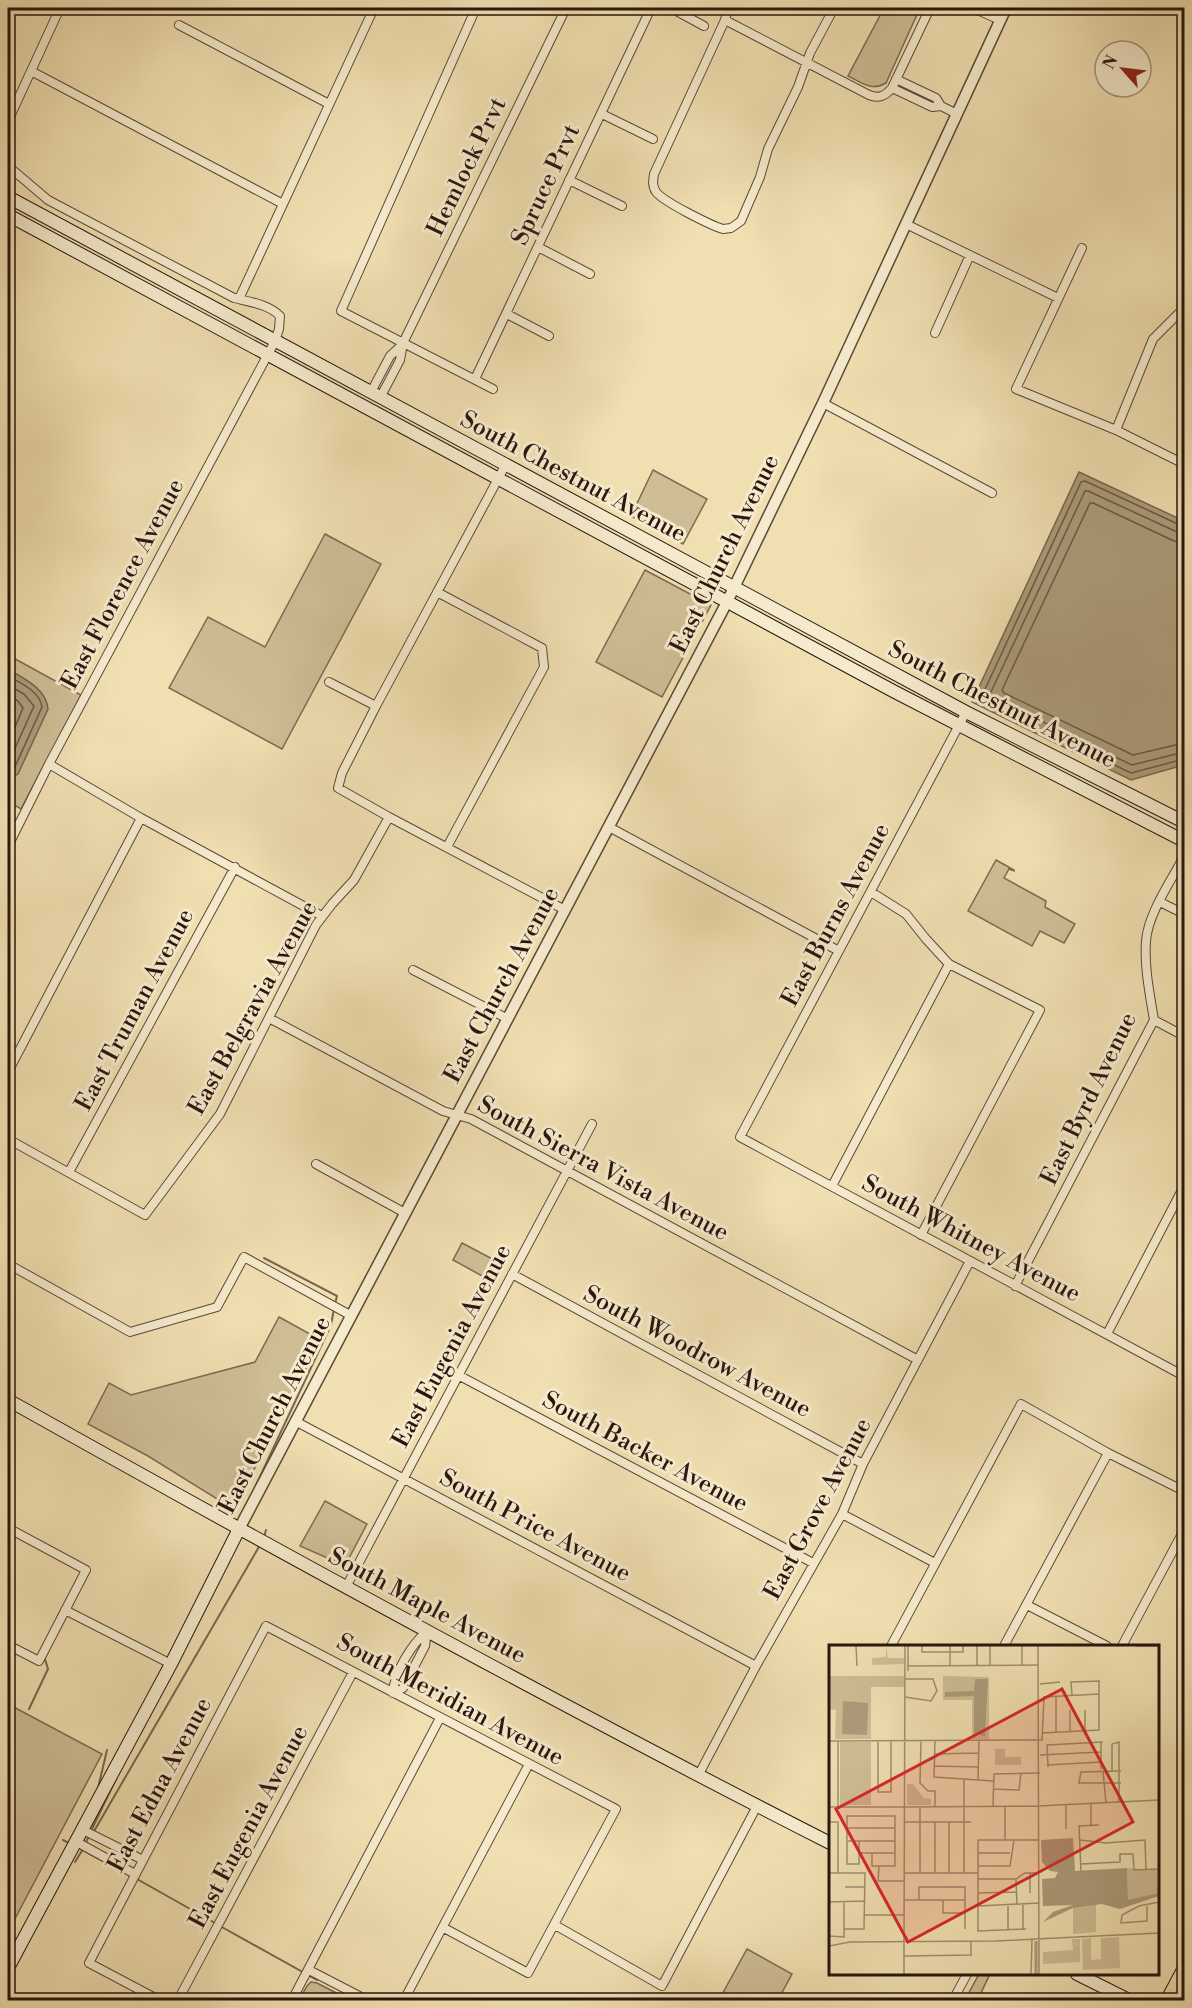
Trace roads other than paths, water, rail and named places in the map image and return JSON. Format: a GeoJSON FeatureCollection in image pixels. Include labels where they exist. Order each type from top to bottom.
{"type":"FeatureCollection","features":[{"type":"Feature","properties":{"kind":"main road","name":"South Chestnut Avenue"},"geometry":{"type":"LineString","coordinates":[[8,197],[966,712],[1185,822]]}},
{"type":"Feature","properties":{"kind":"main road","name":"South Chestnut Avenue"},"geometry":{"type":"LineString","coordinates":[[8,215],[959,726],[1185,841]]}},
{"type":"Feature","properties":{"kind":"main road","name":"South Maple Avenue"},"geometry":{"type":"LineString","coordinates":[[8,1400],[427,1631],[829,1842]]}},
{"type":"Feature","properties":{"kind":"main road","name":"East Church Avenue"},"geometry":{"type":"LineString","coordinates":[[8,1968],[171,1664],[239,1529]]}},
{"type":"Feature","properties":{"kind":"main road"},"geometry":{"type":"LineString","coordinates":[[1168,2001],[1185,1970]]}},
{"type":"Feature","properties":{"kind":"main road"},"geometry":{"type":"LineString","coordinates":[[1079,1975],[1129,2001]]}},
{"type":"Feature","properties":{"kind":"street"},"geometry":{"type":"LineString","coordinates":[[8,121],[60,8]]}},
{"type":"Feature","properties":{"kind":"street"},"geometry":{"type":"LineString","coordinates":[[239,299],[374,8]]}},
{"type":"Feature","properties":{"kind":"street"},"geometry":{"type":"LineString","coordinates":[[476,8],[341,310],[493,389]]}},
{"type":"Feature","properties":{"kind":"street","name":"Hemlock Prvt"},"geometry":{"type":"LineString","coordinates":[[375,395],[400,360],[403,344],[566,8]]}},
{"type":"Feature","properties":{"kind":"street","name":"Spruce Prvt"},"geometry":{"type":"LineString","coordinates":[[475,379],[651,8]]}},
{"type":"Feature","properties":{"kind":"street"},"geometry":{"type":"LineString","coordinates":[[671,8],[704,26]]}},
{"type":"Feature","properties":{"kind":"street"},"geometry":{"type":"LineString","coordinates":[[728,8],[725,20],[652,181],[654,189],[663,198],[723,229],[731,228],[741,220],[760,177],[768,149],[798,87],[806,63],[834,8]]}},
{"type":"Feature","properties":{"kind":"street"},"geometry":{"type":"LineString","coordinates":[[725,20],[875,97],[887,94],[892,88],[930,8]]}},
{"type":"Feature","properties":{"kind":"street"},"geometry":{"type":"LineString","coordinates":[[973,8],[1000,20]]}},
{"type":"Feature","properties":{"kind":"street","name":"East Church Avenue"},"geometry":{"type":"LineString","coordinates":[[239,1529],[728,602],[1006,8]]}},
{"type":"Feature","properties":{"kind":"street"},"geometry":{"type":"LineString","coordinates":[[179,25],[329,104]]}},
{"type":"Feature","properties":{"kind":"street"},"geometry":{"type":"LineString","coordinates":[[31,71],[283,204]]}},
{"type":"Feature","properties":{"kind":"street"},"geometry":{"type":"LineString","coordinates":[[896,79],[936,98],[941,106],[957,114]]}},
{"type":"Feature","properties":{"kind":"street"},"geometry":{"type":"LineString","coordinates":[[892,88],[932,107],[941,106]]}},
{"type":"Feature","properties":{"kind":"street"},"geometry":{"type":"LineString","coordinates":[[602,114],[653,139]]}},
{"type":"Feature","properties":{"kind":"street"},"geometry":{"type":"LineString","coordinates":[[8,166],[48,200],[239,299],[274,310],[280,316],[275,341]]}},
{"type":"Feature","properties":{"kind":"street"},"geometry":{"type":"LineString","coordinates":[[569,180],[622,206]]}},
{"type":"Feature","properties":{"kind":"street"},"geometry":{"type":"LineString","coordinates":[[906,224],[1058,298]]}},
{"type":"Feature","properties":{"kind":"street"},"geometry":{"type":"LineString","coordinates":[[538,247],[590,274]]}},
{"type":"Feature","properties":{"kind":"street"},"geometry":{"type":"LineString","coordinates":[[1082,248],[1016,389],[1116,430],[1185,464]]}},
{"type":"Feature","properties":{"kind":"street"},"geometry":{"type":"LineString","coordinates":[[935,333],[970,255]]}},
{"type":"Feature","properties":{"kind":"street"},"geometry":{"type":"LineString","coordinates":[[1116,430],[1153,339],[1185,308]]}},
{"type":"Feature","properties":{"kind":"street"},"geometry":{"type":"LineString","coordinates":[[507,314],[549,336]]}},
{"type":"Feature","properties":{"kind":"street","name":"East Florence Avenue"},"geometry":{"type":"LineString","coordinates":[[8,846],[49,764],[275,341]]}},
{"type":"Feature","properties":{"kind":"street"},"geometry":{"type":"LineString","coordinates":[[823,403],[992,493]]}},
{"type":"Feature","properties":{"kind":"street"},"geometry":{"type":"LineString","coordinates":[[506,464],[376,706],[342,773],[338,788],[565,910]]}},
{"type":"Feature","properties":{"kind":"street"},"geometry":{"type":"LineString","coordinates":[[437,592],[542,648],[544,667],[447,847]]}},
{"type":"Feature","properties":{"kind":"street"},"geometry":{"type":"LineString","coordinates":[[329,682],[376,706]]}},
{"type":"Feature","properties":{"kind":"street","name":"East Burns Avenue"},"geometry":{"type":"LineString","coordinates":[[740,1137],[966,712]]}},
{"type":"Feature","properties":{"kind":"street"},"geometry":{"type":"LineString","coordinates":[[49,764],[141,818],[322,916]]}},
{"type":"Feature","properties":{"kind":"street","name":"East Belgravia Avenue"},"geometry":{"type":"LineString","coordinates":[[69,1172],[145,1215],[220,1114],[322,916],[354,879],[389,817]]}},
{"type":"Feature","properties":{"kind":"street"},"geometry":{"type":"LineString","coordinates":[[8,1072],[141,818]]}},
{"type":"Feature","properties":{"kind":"street"},"geometry":{"type":"LineString","coordinates":[[609,827],[839,951]]}},
{"type":"Feature","properties":{"kind":"street","name":"East Byrd Avenue"},"geometry":{"type":"LineString","coordinates":[[1015,1286],[1154,1020],[1148,981],[1146,940],[1160,902],[1185,856]]}},
{"type":"Feature","properties":{"kind":"street","name":"East Truman Avenue"},"geometry":{"type":"LineString","coordinates":[[69,1172],[235,867]]}},
{"type":"Feature","properties":{"kind":"street"},"geometry":{"type":"LineString","coordinates":[[871,892],[906,914],[949,964],[1040,1010],[921,1235]]}},
{"type":"Feature","properties":{"kind":"street"},"geometry":{"type":"LineString","coordinates":[[1160,902],[1185,914]]}},
{"type":"Feature","properties":{"kind":"street"},"geometry":{"type":"LineString","coordinates":[[832,1186],[949,964]]}},
{"type":"Feature","properties":{"kind":"street"},"geometry":{"type":"LineString","coordinates":[[413,970],[508,1019]]}},
{"type":"Feature","properties":{"kind":"street","name":"South Sierra Vista Avenue"},"geometry":{"type":"LineString","coordinates":[[269,1018],[443,1111],[471,1119],[918,1360]]}},
{"type":"Feature","properties":{"kind":"street"},"geometry":{"type":"LineString","coordinates":[[1154,1020],[1185,1036]]}},
{"type":"Feature","properties":{"kind":"street","name":"East Eugenia Avenue"},"geometry":{"type":"LineString","coordinates":[[346,1587],[592,1124]]}},
{"type":"Feature","properties":{"kind":"street","name":"South Whitney Avenue"},"geometry":{"type":"LineString","coordinates":[[740,1137],[1185,1376]]}},
{"type":"Feature","properties":{"kind":"street"},"geometry":{"type":"LineString","coordinates":[[8,1139],[69,1172]]}},
{"type":"Feature","properties":{"kind":"street"},"geometry":{"type":"LineString","coordinates":[[316,1164],[405,1213]]}},
{"type":"Feature","properties":{"kind":"street"},"geometry":{"type":"LineString","coordinates":[[1107,1334],[1185,1186]]}},
{"type":"Feature","properties":{"kind":"street"},"geometry":{"type":"LineString","coordinates":[[8,1264],[130,1332],[217,1307],[244,1257],[350,1315]]}},
{"type":"Feature","properties":{"kind":"street","name":"East Grove Avenue"},"geometry":{"type":"LineString","coordinates":[[699,1774],[756,1666],[842,1514],[863,1464],[970,1261]]}},
{"type":"Feature","properties":{"kind":"street","name":"South Woodrow Avenue"},"geometry":{"type":"LineString","coordinates":[[512,1274],[863,1464]]}},
{"type":"Feature","properties":{"kind":"street","name":"South Backer Avenue"},"geometry":{"type":"LineString","coordinates":[[458,1376],[813,1563]]}},
{"type":"Feature","properties":{"kind":"street"},"geometry":{"type":"LineString","coordinates":[[892,1645],[1021,1404],[1185,1491]]}},
{"type":"Feature","properties":{"kind":"street","name":"South Price Avenue"},"geometry":{"type":"LineString","coordinates":[[296,1421],[756,1666]]}},
{"type":"Feature","properties":{"kind":"street"},"geometry":{"type":"LineString","coordinates":[[1006,1645],[1108,1452]]}},
{"type":"Feature","properties":{"kind":"street"},"geometry":{"type":"LineString","coordinates":[[842,1514],[935,1563]]}},
{"type":"Feature","properties":{"kind":"street"},"geometry":{"type":"LineString","coordinates":[[8,1528],[86,1570],[39,1661],[8,1645]]}},
{"type":"Feature","properties":{"kind":"street"},"geometry":{"type":"LineString","coordinates":[[1123,1645],[1185,1530]]}},
{"type":"Feature","properties":{"kind":"street"},"geometry":{"type":"LineString","coordinates":[[1027,1605],[1103,1645]]}},
{"type":"Feature","properties":{"kind":"street"},"geometry":{"type":"LineString","coordinates":[[65,1610],[171,1664]]}},
{"type":"Feature","properties":{"kind":"street","name":"South Meridian Avenue"},"geometry":{"type":"LineString","coordinates":[[266,1626],[616,1809],[555,1925]]}},
{"type":"Feature","properties":{"kind":"street","name":"East Edna Avenue"},"geometry":{"type":"LineString","coordinates":[[159,2001],[89,1963],[266,1626]]}},
{"type":"Feature","properties":{"kind":"street"},"geometry":{"type":"LineString","coordinates":[[393,1693],[403,1688],[425,1646],[427,1631]]}},
{"type":"Feature","properties":{"kind":"street","name":"East Eugenia Avenue"},"geometry":{"type":"LineString","coordinates":[[178,2001],[353,1672]]}},
{"type":"Feature","properties":{"kind":"street"},"geometry":{"type":"LineString","coordinates":[[292,2001],[440,1719]]}},
{"type":"Feature","properties":{"kind":"street"},"geometry":{"type":"LineString","coordinates":[[404,2001],[529,1764]]}},
{"type":"Feature","properties":{"kind":"street"},"geometry":{"type":"LineString","coordinates":[[444,1928],[528,1973],[555,1925],[662,1986],[757,1806]]}},
{"type":"Feature","properties":{"kind":"street"},"geometry":{"type":"LineString","coordinates":[[81,1829],[143,1860]]}},
{"type":"Feature","properties":{"kind":"street"},"geometry":{"type":"LineString","coordinates":[[75,1841],[135,1874]]}},
{"type":"Feature","properties":{"kind":"street"},"geometry":{"type":"LineString","coordinates":[[309,1970],[367,2001]]}},
{"type":"Feature","properties":{"kind":"street"},"geometry":{"type":"LineString","coordinates":[[953,2001],[966,1975]]}},
{"type":"Feature","properties":{"kind":"water"},"geometry":{"type":"Polygon","coordinates":[[[1079,472],[1184,521],[1184,765],[1131,780],[972,702],[1079,472]]]}},
{"type":"Feature","properties":{"kind":"water"},"geometry":{"type":"Polygon","coordinates":[[[8,669],[39,690],[48,709],[18,774],[8,779],[8,669]]]}},
{"type":"Feature","properties":{"kind":"waterway"},"geometry":{"type":"LineString","coordinates":[[264,1258],[337,1296],[335,1304]]}},
{"type":"Feature","properties":{"kind":"waterway"},"geometry":{"type":"LineString","coordinates":[[250,1498],[331,1325],[334,1309]]}},
{"type":"Feature","properties":{"kind":"waterway"},"geometry":{"type":"LineString","coordinates":[[264,1537],[266,1530]]}},
{"type":"Feature","properties":{"kind":"waterway"},"geometry":{"type":"LineString","coordinates":[[93,1833],[260,1545]]}},
{"type":"Feature","properties":{"kind":"waterway"},"geometry":{"type":"LineString","coordinates":[[29,1709],[48,1669],[44,1656]]}},
{"type":"Feature","properties":{"kind":"waterway"},"geometry":{"type":"LineString","coordinates":[[98,1788],[107,1750]]}},
{"type":"Feature","properties":{"kind":"waterway"},"geometry":{"type":"LineString","coordinates":[[91,1831],[117,1777]]}},
{"type":"Feature","properties":{"kind":"waterway"},"geometry":{"type":"LineString","coordinates":[[82,1850],[89,1836]]}},
{"type":"Feature","properties":{"kind":"waterway"},"geometry":{"type":"LineString","coordinates":[[63,1840],[71,1844]]}},
{"type":"Feature","properties":{"kind":"waterway"},"geometry":{"type":"LineString","coordinates":[[81,1849],[116,1868]]}},
{"type":"Feature","properties":{"kind":"waterway"},"geometry":{"type":"LineString","coordinates":[[75,1862],[83,1849]]}},
{"type":"Feature","properties":{"kind":"waterway"},"geometry":{"type":"LineString","coordinates":[[137,1879],[215,1923]]}},
{"type":"Feature","properties":{"kind":"waterway"},"geometry":{"type":"LineString","coordinates":[[220,1926],[317,1980]]}}]}
